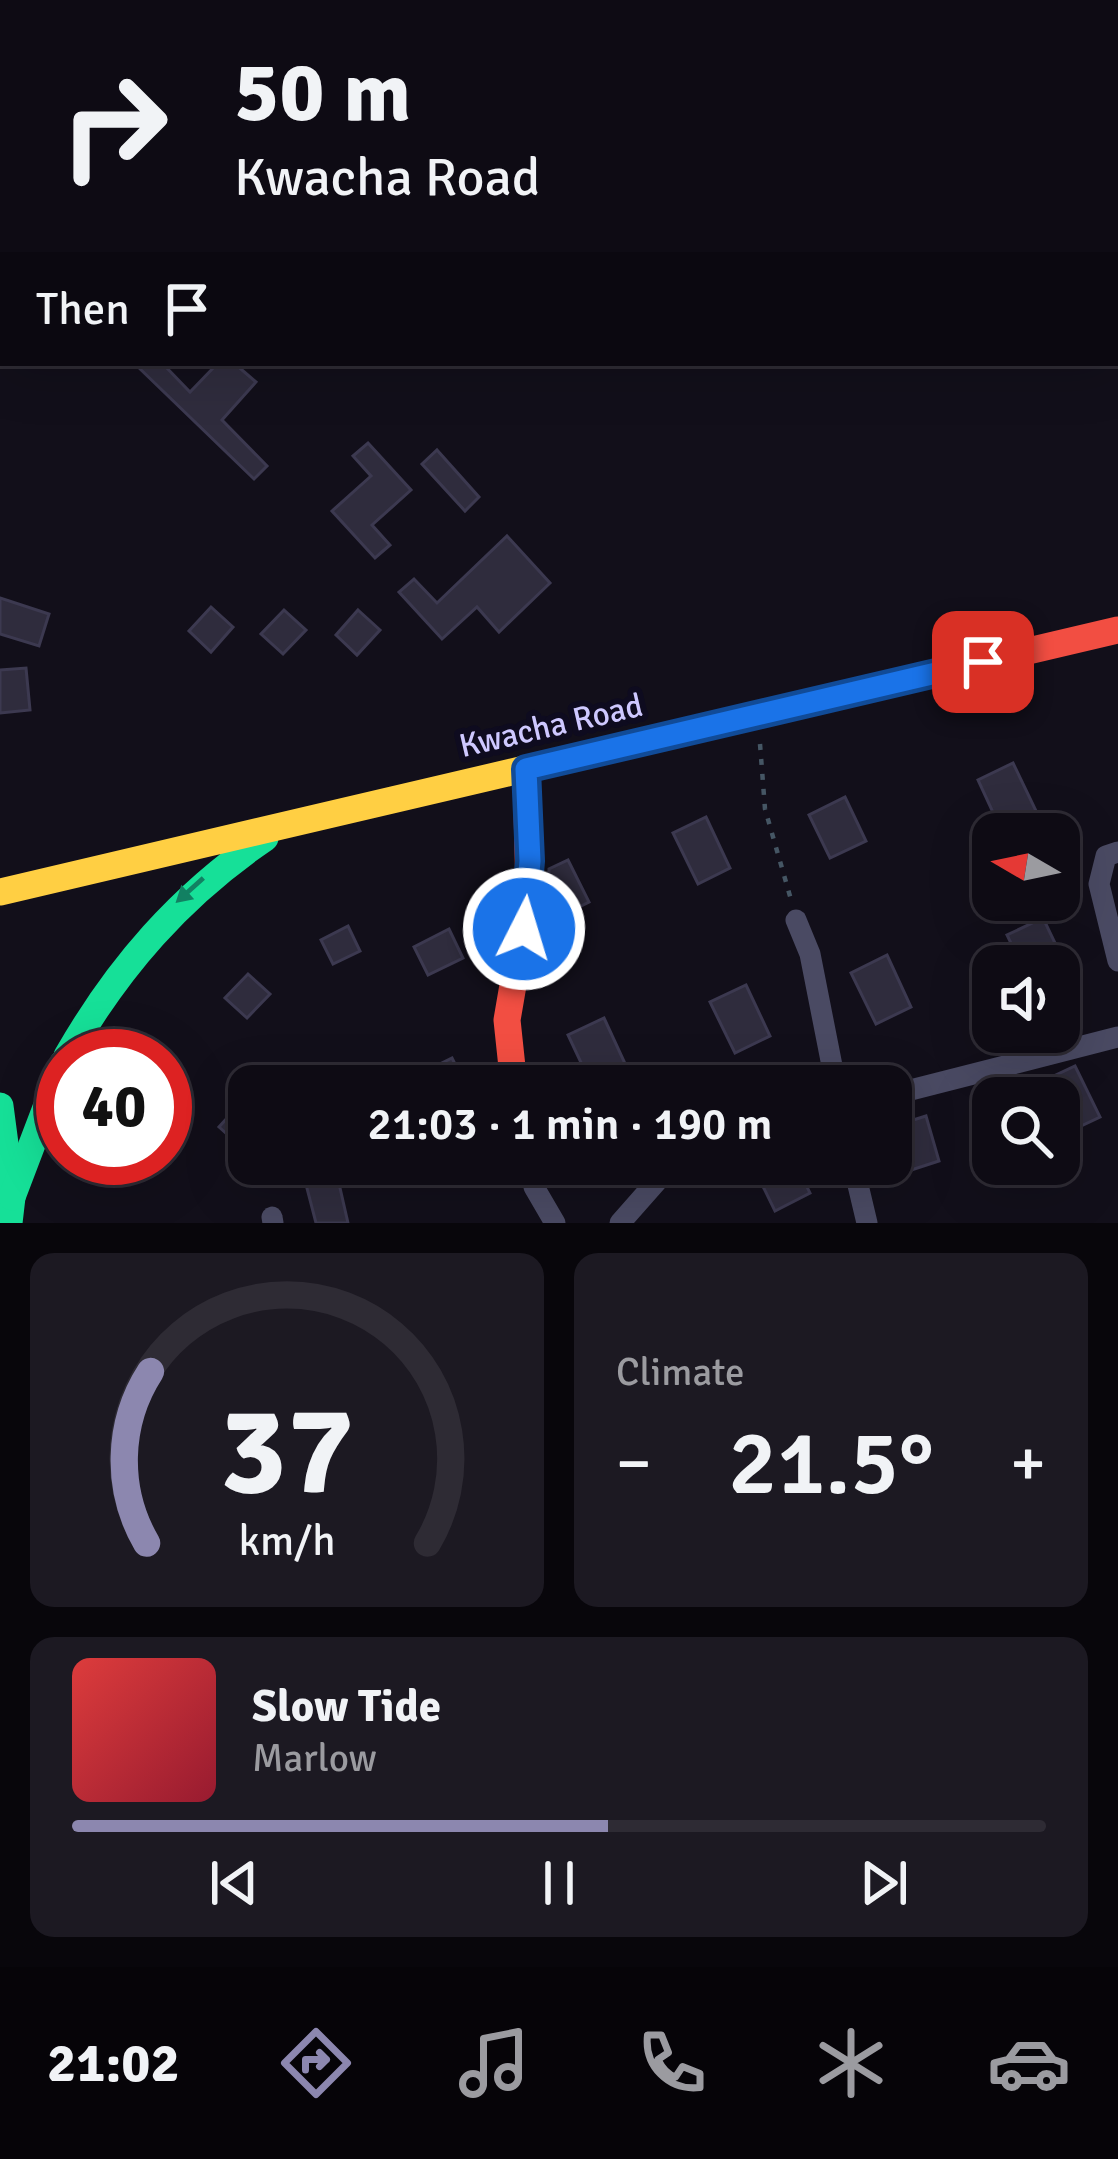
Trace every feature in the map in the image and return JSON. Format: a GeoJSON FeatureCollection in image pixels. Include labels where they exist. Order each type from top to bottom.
{"type":"FeatureCollection","features":[{"type":"Feature","properties":{"kind":"main road","name":"Kwacha Road"},"geometry":{"type":"LineString","coordinates":[[0,892],[1118,630]]}},
{"type":"Feature","properties":{"kind":"main road"},"geometry":{"type":"LineString","coordinates":[[512,1065],[507,1020],[529,892],[526,769]]}},
{"type":"Feature","properties":{"kind":"main road"},"geometry":{"type":"LineString","coordinates":[[84,1029],[128,958],[170,908],[209,874],[286,824]]}},
{"type":"Feature","properties":{"kind":"main road"},"geometry":{"type":"LineString","coordinates":[[0,1106],[11,1210]]}},
{"type":"Feature","properties":{"kind":"main road"},"geometry":{"type":"LineString","coordinates":[[11,1210],[36,1140]]}},
{"type":"Feature","properties":{"kind":"street"},"geometry":{"type":"LineString","coordinates":[[1118,852],[1106,856],[1099,871],[1118,962]]}},
{"type":"Feature","properties":{"kind":"street"},"geometry":{"type":"LineString","coordinates":[[796,920],[810,954],[832,1065]]}},
{"type":"Feature","properties":{"kind":"street"},"geometry":{"type":"LineString","coordinates":[[912,1090],[1118,1037]]}},
{"type":"Feature","properties":{"kind":"street"},"geometry":{"type":"LineString","coordinates":[[534,1185],[555,1223]]}},
{"type":"Feature","properties":{"kind":"street"},"geometry":{"type":"LineString","coordinates":[[620,1223],[653,1185]]}},
{"type":"Feature","properties":{"kind":"street"},"geometry":{"type":"LineString","coordinates":[[858,1185],[867,1223]]}},
{"type":"Feature","properties":{"kind":"path"},"geometry":{"type":"LineString","coordinates":[[757,715],[765,809],[796,920]]}},
{"type":"Feature","properties":{"kind":"building"},"geometry":{"type":"Polygon","coordinates":[[[137,366],[165,366],[190,392],[215,366],[237,366],[256,382],[222,420],[267,466],[254,479],[137,366]]]}},
{"type":"Feature","properties":{"kind":"building"},"geometry":{"type":"Polygon","coordinates":[[[368,443],[411,490],[372,525],[390,545],[375,558],[332,511],[371,476],[353,456],[368,443]]]}},
{"type":"Feature","properties":{"kind":"building"},"geometry":{"type":"Polygon","coordinates":[[[437,450],[479,497],[465,511],[422,464],[437,450]]]}},
{"type":"Feature","properties":{"kind":"building"},"geometry":{"type":"Polygon","coordinates":[[[507,536],[550,583],[499,632],[477,607],[442,639],[399,592],[414,579],[437,603],[507,536]]]}},
{"type":"Feature","properties":{"kind":"building"},"geometry":{"type":"Polygon","coordinates":[[[0,598],[49,614],[39,646],[0,634],[0,598]]]}},
{"type":"Feature","properties":{"kind":"building"},"geometry":{"type":"Polygon","coordinates":[[[211,607],[233,627],[211,652],[189,631],[211,607]]]}},
{"type":"Feature","properties":{"kind":"building"},"geometry":{"type":"Polygon","coordinates":[[[284,610],[306,630],[283,654],[261,634],[284,610]]]}},
{"type":"Feature","properties":{"kind":"building"},"geometry":{"type":"Polygon","coordinates":[[[358,610],[380,630],[357,655],[336,635],[358,610]]]}},
{"type":"Feature","properties":{"kind":"building"},"geometry":{"type":"Polygon","coordinates":[[[26,668],[30,710],[0,713],[0,670],[26,668]]]}},
{"type":"Feature","properties":{"kind":"building"},"geometry":{"type":"Polygon","coordinates":[[[1013,763],[1037,813],[993,813],[978,780],[1013,763]]]}},
{"type":"Feature","properties":{"kind":"building"},"geometry":{"type":"Polygon","coordinates":[[[845,797],[866,841],[830,858],[809,815],[845,797]]]}},
{"type":"Feature","properties":{"kind":"building"},"geometry":{"type":"Polygon","coordinates":[[[706,817],[730,868],[698,884],[673,833],[706,817]]]}},
{"type":"Feature","properties":{"kind":"building"},"geometry":{"type":"Polygon","coordinates":[[[568,860],[589,902],[553,920],[548,908],[549,869],[568,860]]]}},
{"type":"Feature","properties":{"kind":"building"},"geometry":{"type":"Polygon","coordinates":[[[1044,921],[1056,945],[1012,945],[1007,935],[1044,921]]]}},
{"type":"Feature","properties":{"kind":"building"},"geometry":{"type":"Polygon","coordinates":[[[348,926],[360,951],[333,964],[321,940],[348,926]]]}},
{"type":"Feature","properties":{"kind":"building"},"geometry":{"type":"Polygon","coordinates":[[[449,929],[463,958],[428,975],[414,947],[449,929]]]}},
{"type":"Feature","properties":{"kind":"building"},"geometry":{"type":"Polygon","coordinates":[[[887,955],[911,1007],[876,1024],[851,973],[887,955]]]}},
{"type":"Feature","properties":{"kind":"building"},"geometry":{"type":"Polygon","coordinates":[[[248,974],[270,994],[247,1018],[225,998],[248,974]]]}},
{"type":"Feature","properties":{"kind":"building"},"geometry":{"type":"Polygon","coordinates":[[[746,985],[770,1036],[735,1053],[710,1002],[746,985]]]}},
{"type":"Feature","properties":{"kind":"building"},"geometry":{"type":"Polygon","coordinates":[[[604,1018],[626,1065],[582,1065],[568,1035],[604,1018]]]}},
{"type":"Feature","properties":{"kind":"building"},"geometry":{"type":"Polygon","coordinates":[[[1075,1066],[1100,1117],[1080,1126],[1080,1077],[1052,1077],[1075,1066]]]}},
{"type":"Feature","properties":{"kind":"building"},"geometry":{"type":"Polygon","coordinates":[[[926,1116],[939,1161],[912,1170],[912,1120],[926,1116]]]}},
{"type":"Feature","properties":{"kind":"building"},"geometry":{"type":"Polygon","coordinates":[[[306,1185],[339,1185],[348,1223],[316,1223],[306,1185]]]}},
{"type":"Feature","properties":{"kind":"building"},"geometry":{"type":"Polygon","coordinates":[[[762,1185],[806,1185],[810,1193],[775,1211],[762,1185]]]}},
{"type":"Feature","properties":{"kind":"traffic: fast"},"geometry":{"type":"LineString","coordinates":[[83,1029],[153,935],[205,884],[265,838]]}},
{"type":"Feature","properties":{"kind":"traffic: fast"},"geometry":{"type":"LineString","coordinates":[[0,1106],[12,1197],[9,1223]]}},
{"type":"Feature","properties":{"kind":"traffic: fast"},"geometry":{"type":"LineString","coordinates":[[12,1197],[36,1134]]}},
{"type":"Feature","properties":{"kind":"traffic: slow"},"geometry":{"type":"LineString","coordinates":[[0,892],[776,710]]}},
{"type":"Feature","properties":{"kind":"traffic: jam"},"geometry":{"type":"LineString","coordinates":[[776,710],[1118,630]]}},
{"type":"Feature","properties":{"kind":"traffic: jam"},"geometry":{"type":"LineString","coordinates":[[512,1065],[507,1020],[529,892],[526,769]]}},
{"type":"Feature","properties":{"kind":"route"},"geometry":{"type":"LineString","coordinates":[[524,929],[530,861],[526,769],[983,662]]}}]}
